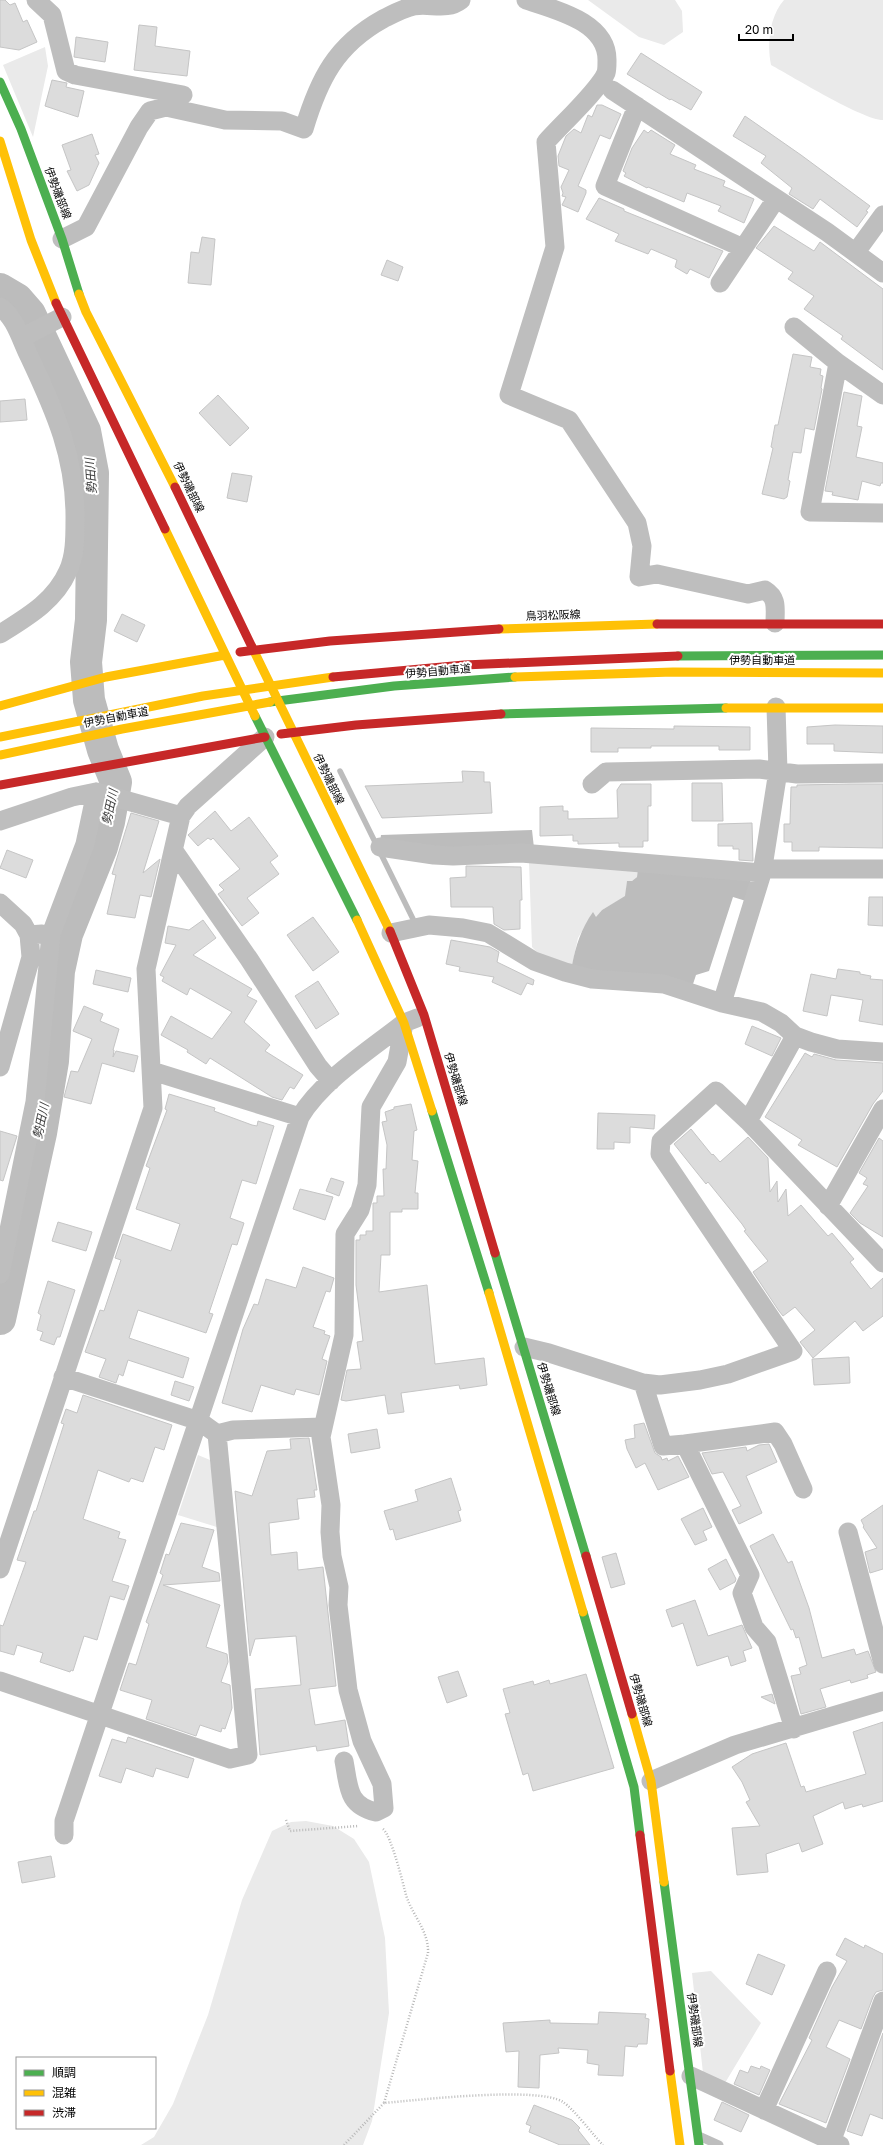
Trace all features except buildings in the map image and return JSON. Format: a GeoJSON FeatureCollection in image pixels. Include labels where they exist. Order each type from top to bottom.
{"type":"FeatureCollection","features":[{"type":"Feature","properties":{"kind":"main road","name":"伊勢磯部線"},"geometry":{"type":"LineString","coordinates":[[0,82],[21,129],[62,239],[72,274],[86,312],[162,460],[391,933],[424,1015],[524,1347],[651,1781],[691,2076],[698,2145]]}},
{"type":"Feature","properties":{"kind":"main road"},"geometry":{"type":"LineString","coordinates":[[0,141],[56,320],[367,941],[404,1023],[507,1350],[634,1787],[680,2145]]}},
{"type":"Feature","properties":{"kind":"main road","name":"鳥羽松阪線"},"geometry":{"type":"LineString","coordinates":[[0,706],[72,685],[106,677],[225,655],[254,650],[393,636],[482,630],[634,624],[883,624]]}},
{"type":"Feature","properties":{"kind":"main road","name":"伊勢自動車道"},"geometry":{"type":"LineString","coordinates":[[0,737],[67,722],[196,697],[324,678],[430,667],[617,656],[746,653],[883,655]]}},
{"type":"Feature","properties":{"kind":"main road","name":"伊勢自動車道"},"geometry":{"type":"LineString","coordinates":[[0,755],[71,739],[199,714],[326,694],[431,683],[550,676],[745,671],[883,673]]}},
{"type":"Feature","properties":{"kind":"main road"},"geometry":{"type":"LineString","coordinates":[[0,785],[265,737],[447,719],[591,710],[691,706],[883,708]]}},
{"type":"Feature","properties":{"kind":"street"},"geometry":{"type":"LineString","coordinates":[[36,0],[52,15],[66,71],[75,75],[183,95]]}},
{"type":"Feature","properties":{"kind":"street"},"geometry":{"type":"LineString","coordinates":[[62,239],[86,227],[139,127],[150,111],[166,107],[225,120],[282,120],[304,129],[319,86],[344,49],[362,31],[410,7],[454,6],[461,0]]}},
{"type":"Feature","properties":{"kind":"street"},"geometry":{"type":"LineString","coordinates":[[526,0],[556,10],[582,22],[596,33],[602,40],[607,50],[606,72],[599,84],[546,142],[555,247],[509,395],[569,420],[637,523],[642,546],[639,578],[657,574],[748,594],[765,590],[772,594],[775,601],[775,623]]}},
{"type":"Feature","properties":{"kind":"street"},"geometry":{"type":"LineString","coordinates":[[612,90],[856,252],[883,273]]}},
{"type":"Feature","properties":{"kind":"street"},"geometry":{"type":"LineString","coordinates":[[637,106],[605,186],[743,248]]}},
{"type":"Feature","properties":{"kind":"street"},"geometry":{"type":"LineString","coordinates":[[720,283],[776,199]]}},
{"type":"Feature","properties":{"kind":"street"},"geometry":{"type":"LineString","coordinates":[[856,252],[883,215]]}},
{"type":"Feature","properties":{"kind":"street"},"geometry":{"type":"LineString","coordinates":[[0,307],[12,319],[23,337],[54,411],[66,445],[75,488],[74,541],[69,570],[54,595],[0,634]]}},
{"type":"Feature","properties":{"kind":"street"},"geometry":{"type":"LineString","coordinates":[[23,337],[56,320]]}},
{"type":"Feature","properties":{"kind":"street"},"geometry":{"type":"LineString","coordinates":[[794,327],[838,363],[883,395]]}},
{"type":"Feature","properties":{"kind":"street"},"geometry":{"type":"LineString","coordinates":[[838,363],[810,512],[883,513]]}},
{"type":"Feature","properties":{"kind":"street"},"geometry":{"type":"LineString","coordinates":[[722,1003],[762,871],[778,771],[776,707]]}},
{"type":"Feature","properties":{"kind":"street"},"geometry":{"type":"LineString","coordinates":[[0,1569],[3,1549],[63,1377],[153,1108],[146,969],[181,816],[188,806],[265,737]]}},
{"type":"Feature","properties":{"kind":"street"},"geometry":{"type":"LineString","coordinates":[[592,784],[606,772],[759,769],[797,774],[883,773]]}},
{"type":"Feature","properties":{"kind":"street"},"geometry":{"type":"LineString","coordinates":[[0,821],[72,797],[99,794],[130,801],[181,816]]}},
{"type":"Feature","properties":{"kind":"street"},"geometry":{"type":"LineString","coordinates":[[0,1274],[35,1102],[51,934],[85,844],[99,794]]}},
{"type":"Feature","properties":{"kind":"street"},"geometry":{"type":"LineString","coordinates":[[380,847],[434,855],[453,856],[521,853],[762,871],[883,869]]}},
{"type":"Feature","properties":{"kind":"street"},"geometry":{"type":"LineString","coordinates":[[174,851],[249,959],[318,1066],[331,1081]]}},
{"type":"Feature","properties":{"kind":"street"},"geometry":{"type":"LineString","coordinates":[[0,903],[23,924],[30,935],[31,956],[8,1014],[0,1067]]}},
{"type":"Feature","properties":{"kind":"street"},"geometry":{"type":"LineString","coordinates":[[391,933],[429,925],[463,928],[488,933],[534,961],[565,972],[592,979],[664,984],[722,1003],[762,1012],[781,1023],[795,1036],[836,1049],[883,1052]]}},
{"type":"Feature","properties":{"kind":"street"},"geometry":{"type":"LineString","coordinates":[[30,935],[51,934]]}},
{"type":"Feature","properties":{"kind":"street"},"geometry":{"type":"LineString","coordinates":[[64,1835],[64,1821],[300,1117],[309,1102],[331,1081],[404,1023],[424,1015]]}},
{"type":"Feature","properties":{"kind":"street"},"geometry":{"type":"LineString","coordinates":[[344,1761],[351,1798],[363,1809],[376,1812],[384,1808],[382,1784],[362,1741],[348,1690],[338,1605],[339,1587],[332,1556],[330,1532],[332,1505],[321,1437],[322,1427],[344,1335],[345,1234],[360,1210],[367,1185],[371,1107],[397,1062],[404,1023]]}},
{"type":"Feature","properties":{"kind":"street"},"geometry":{"type":"LineString","coordinates":[[748,1121],[795,1036]]}},
{"type":"Feature","properties":{"kind":"street"},"geometry":{"type":"LineString","coordinates":[[152,1072],[300,1117]]}},
{"type":"Feature","properties":{"kind":"street"},"geometry":{"type":"LineString","coordinates":[[524,1347],[549,1353],[643,1383],[660,1385],[700,1380],[728,1374],[793,1351],[660,1154],[661,1141],[716,1091],[748,1121],[883,1263]]}},
{"type":"Feature","properties":{"kind":"street"},"geometry":{"type":"LineString","coordinates":[[828,1206],[878,1129],[883,1109]]}},
{"type":"Feature","properties":{"kind":"street"},"geometry":{"type":"LineString","coordinates":[[0,1681],[100,1713],[230,1759],[248,1755],[217,1434],[199,1421],[63,1377]]}},
{"type":"Feature","properties":{"kind":"street"},"geometry":{"type":"LineString","coordinates":[[643,1383],[663,1446],[775,1432],[783,1444],[802,1489]]}},
{"type":"Feature","properties":{"kind":"street"},"geometry":{"type":"LineString","coordinates":[[217,1434],[233,1430],[322,1427]]}},
{"type":"Feature","properties":{"kind":"street"},"geometry":{"type":"LineString","coordinates":[[685,1444],[750,1575],[742,1593],[754,1627],[767,1642],[794,1729]]}},
{"type":"Feature","properties":{"kind":"street"},"geometry":{"type":"LineString","coordinates":[[848,1532],[883,1664]]}},
{"type":"Feature","properties":{"kind":"street"},"geometry":{"type":"LineString","coordinates":[[651,1781],[735,1745],[794,1729],[883,1701]]}},
{"type":"Feature","properties":{"kind":"street"},"geometry":{"type":"LineString","coordinates":[[764,2110],[827,1971]]}},
{"type":"Feature","properties":{"kind":"street"},"geometry":{"type":"LineString","coordinates":[[691,2076],[834,2144],[883,2001]]}},
{"type":"Feature","properties":{"kind":"lane"},"geometry":{"type":"LineString","coordinates":[[698,2135],[719,2145]]}},
{"type":"Feature","properties":{"kind":"path"},"geometry":{"type":"LineString","coordinates":[[286,1820],[290,1831],[362,1826]]}},
{"type":"Feature","properties":{"kind":"path"},"geometry":{"type":"LineString","coordinates":[[344,2145],[384,2102],[428,1952],[428,1942],[410,1907],[396,1858],[384,1829],[377,1828]]}},
{"type":"Feature","properties":{"kind":"path"},"geometry":{"type":"LineString","coordinates":[[384,2102],[501,2095],[544,2095],[563,2102],[603,2145]]}},
{"type":"Feature","properties":{"kind":"shaded area"},"geometry":{"type":"Polygon","coordinates":[[[588,0],[675,0],[682,11],[683,32],[664,45],[639,37],[588,0]]]}},
{"type":"Feature","properties":{"kind":"shaded area"},"geometry":{"type":"Polygon","coordinates":[[[784,0],[883,0],[883,120],[873,118],[845,106],[771,65],[769,49],[770,31],[775,15],[784,0]]]}},
{"type":"Feature","properties":{"kind":"shaded area"},"geometry":{"type":"Polygon","coordinates":[[[45,47],[48,66],[33,137],[3,65],[45,47]]]}},
{"type":"Feature","properties":{"kind":"shaded area"},"geometry":{"type":"Polygon","coordinates":[[[532,830],[534,848],[452,852],[380,842],[381,835],[532,830]]]}},
{"type":"Feature","properties":{"kind":"shaded area"},"geometry":{"type":"Polygon","coordinates":[[[529,862],[638,867],[637,877],[632,881],[627,881],[626,896],[602,910],[596,918],[593,913],[578,938],[572,965],[538,953],[532,947],[529,862]]]}},
{"type":"Feature","properties":{"kind":"shaded area"},"geometry":{"type":"Polygon","coordinates":[[[638,867],[751,878],[746,901],[733,897],[709,971],[696,975],[693,984],[592,971],[572,965],[580,937],[593,912],[596,917],[602,910],[625,896],[627,881],[632,881],[637,877],[638,867]]]}},
{"type":"Feature","properties":{"kind":"shaded area"},"geometry":{"type":"Polygon","coordinates":[[[198,1455],[210,1460],[220,1528],[178,1515],[198,1455]]]}},
{"type":"Feature","properties":{"kind":"shaded area"},"geometry":{"type":"Polygon","coordinates":[[[306,1821],[333,1826],[354,1839],[369,1862],[385,1938],[389,2013],[372,2121],[363,2145],[141,2145],[154,2137],[173,2104],[208,2015],[242,1900],[272,1831],[291,1822],[306,1821]]]}},
{"type":"Feature","properties":{"kind":"shaded area"},"geometry":{"type":"Polygon","coordinates":[[[711,1971],[761,2023],[725,2083],[703,2073],[692,1973],[711,1971]]]}},
{"type":"Feature","properties":{"kind":"waterway","name":"勢田川"},"geometry":{"type":"LineString","coordinates":[[0,289],[17,299],[30,314],[85,431],[93,473],[91,620],[86,662],[89,700],[103,750],[116,782],[109,822],[102,847],[67,934],[59,971],[53,1061],[41,1133],[0,1319]]}},
{"type":"Feature","properties":{"kind":"waterway"},"geometry":{"type":"LineString","coordinates":[[340,771],[413,919]]}},
{"type":"Feature","properties":{"kind":"traffic: fast"},"geometry":{"type":"LineString","coordinates":[[0,82],[21,129],[62,239],[79,294]]}},
{"type":"Feature","properties":{"kind":"traffic: fast"},"geometry":{"type":"LineString","coordinates":[[678,656],[883,655]]}},
{"type":"Feature","properties":{"kind":"traffic: fast"},"geometry":{"type":"LineString","coordinates":[[270,702],[394,686],[515,677]]}},
{"type":"Feature","properties":{"kind":"traffic: fast"},"geometry":{"type":"LineString","coordinates":[[501,714],[726,708]]}},
{"type":"Feature","properties":{"kind":"traffic: fast"},"geometry":{"type":"LineString","coordinates":[[255,716],[357,920]]}},
{"type":"Feature","properties":{"kind":"traffic: fast"},"geometry":{"type":"LineString","coordinates":[[432,1111],[489,1293]]}},
{"type":"Feature","properties":{"kind":"traffic: fast"},"geometry":{"type":"LineString","coordinates":[[495,1253],[586,1556]]}},
{"type":"Feature","properties":{"kind":"traffic: fast"},"geometry":{"type":"LineString","coordinates":[[583,1612],[634,1787],[640,1835]]}},
{"type":"Feature","properties":{"kind":"traffic: fast"},"geometry":{"type":"LineString","coordinates":[[664,1882],[699,2145]]}},
{"type":"Feature","properties":{"kind":"traffic: slow"},"geometry":{"type":"LineString","coordinates":[[0,141],[31,240],[56,303]]}},
{"type":"Feature","properties":{"kind":"traffic: slow"},"geometry":{"type":"LineString","coordinates":[[79,294],[86,312],[175,487]]}},
{"type":"Feature","properties":{"kind":"traffic: slow"},"geometry":{"type":"LineString","coordinates":[[165,529],[255,716]]}},
{"type":"Feature","properties":{"kind":"traffic: slow"},"geometry":{"type":"LineString","coordinates":[[499,629],[657,624]]}},
{"type":"Feature","properties":{"kind":"traffic: slow"},"geometry":{"type":"LineString","coordinates":[[252,647],[390,931]]}},
{"type":"Feature","properties":{"kind":"traffic: slow"},"geometry":{"type":"LineString","coordinates":[[0,706],[106,677],[225,655]]}},
{"type":"Feature","properties":{"kind":"traffic: slow"},"geometry":{"type":"LineString","coordinates":[[515,677],[673,672],[883,673]]}},
{"type":"Feature","properties":{"kind":"traffic: slow"},"geometry":{"type":"LineString","coordinates":[[0,737],[203,696],[333,677]]}},
{"type":"Feature","properties":{"kind":"traffic: slow"},"geometry":{"type":"LineString","coordinates":[[0,755],[122,729],[270,702]]}},
{"type":"Feature","properties":{"kind":"traffic: slow"},"geometry":{"type":"LineString","coordinates":[[726,708],[883,708]]}},
{"type":"Feature","properties":{"kind":"traffic: slow"},"geometry":{"type":"LineString","coordinates":[[357,920],[404,1023],[432,1111]]}},
{"type":"Feature","properties":{"kind":"traffic: slow"},"geometry":{"type":"LineString","coordinates":[[489,1293],[583,1612]]}},
{"type":"Feature","properties":{"kind":"traffic: slow"},"geometry":{"type":"LineString","coordinates":[[632,1714],[651,1781],[664,1882]]}},
{"type":"Feature","properties":{"kind":"traffic: slow"},"geometry":{"type":"LineString","coordinates":[[670,2071],[680,2145]]}},
{"type":"Feature","properties":{"kind":"traffic: jam"},"geometry":{"type":"LineString","coordinates":[[56,303],[165,529]]}},
{"type":"Feature","properties":{"kind":"traffic: jam"},"geometry":{"type":"LineString","coordinates":[[175,487],[252,647]]}},
{"type":"Feature","properties":{"kind":"traffic: jam"},"geometry":{"type":"LineString","coordinates":[[657,624],[883,624]]}},
{"type":"Feature","properties":{"kind":"traffic: jam"},"geometry":{"type":"LineString","coordinates":[[240,652],[330,641],[499,629]]}},
{"type":"Feature","properties":{"kind":"traffic: jam"},"geometry":{"type":"LineString","coordinates":[[333,677],[464,665],[678,656]]}},
{"type":"Feature","properties":{"kind":"traffic: jam"},"geometry":{"type":"LineString","coordinates":[[281,734],[356,725],[501,714]]}},
{"type":"Feature","properties":{"kind":"traffic: jam"},"geometry":{"type":"LineString","coordinates":[[0,785],[265,737]]}},
{"type":"Feature","properties":{"kind":"traffic: jam"},"geometry":{"type":"LineString","coordinates":[[390,931],[424,1015],[495,1253]]}},
{"type":"Feature","properties":{"kind":"traffic: jam"},"geometry":{"type":"LineString","coordinates":[[586,1556],[632,1714]]}},
{"type":"Feature","properties":{"kind":"traffic: jam"},"geometry":{"type":"LineString","coordinates":[[640,1835],[670,2071]]}}]}
